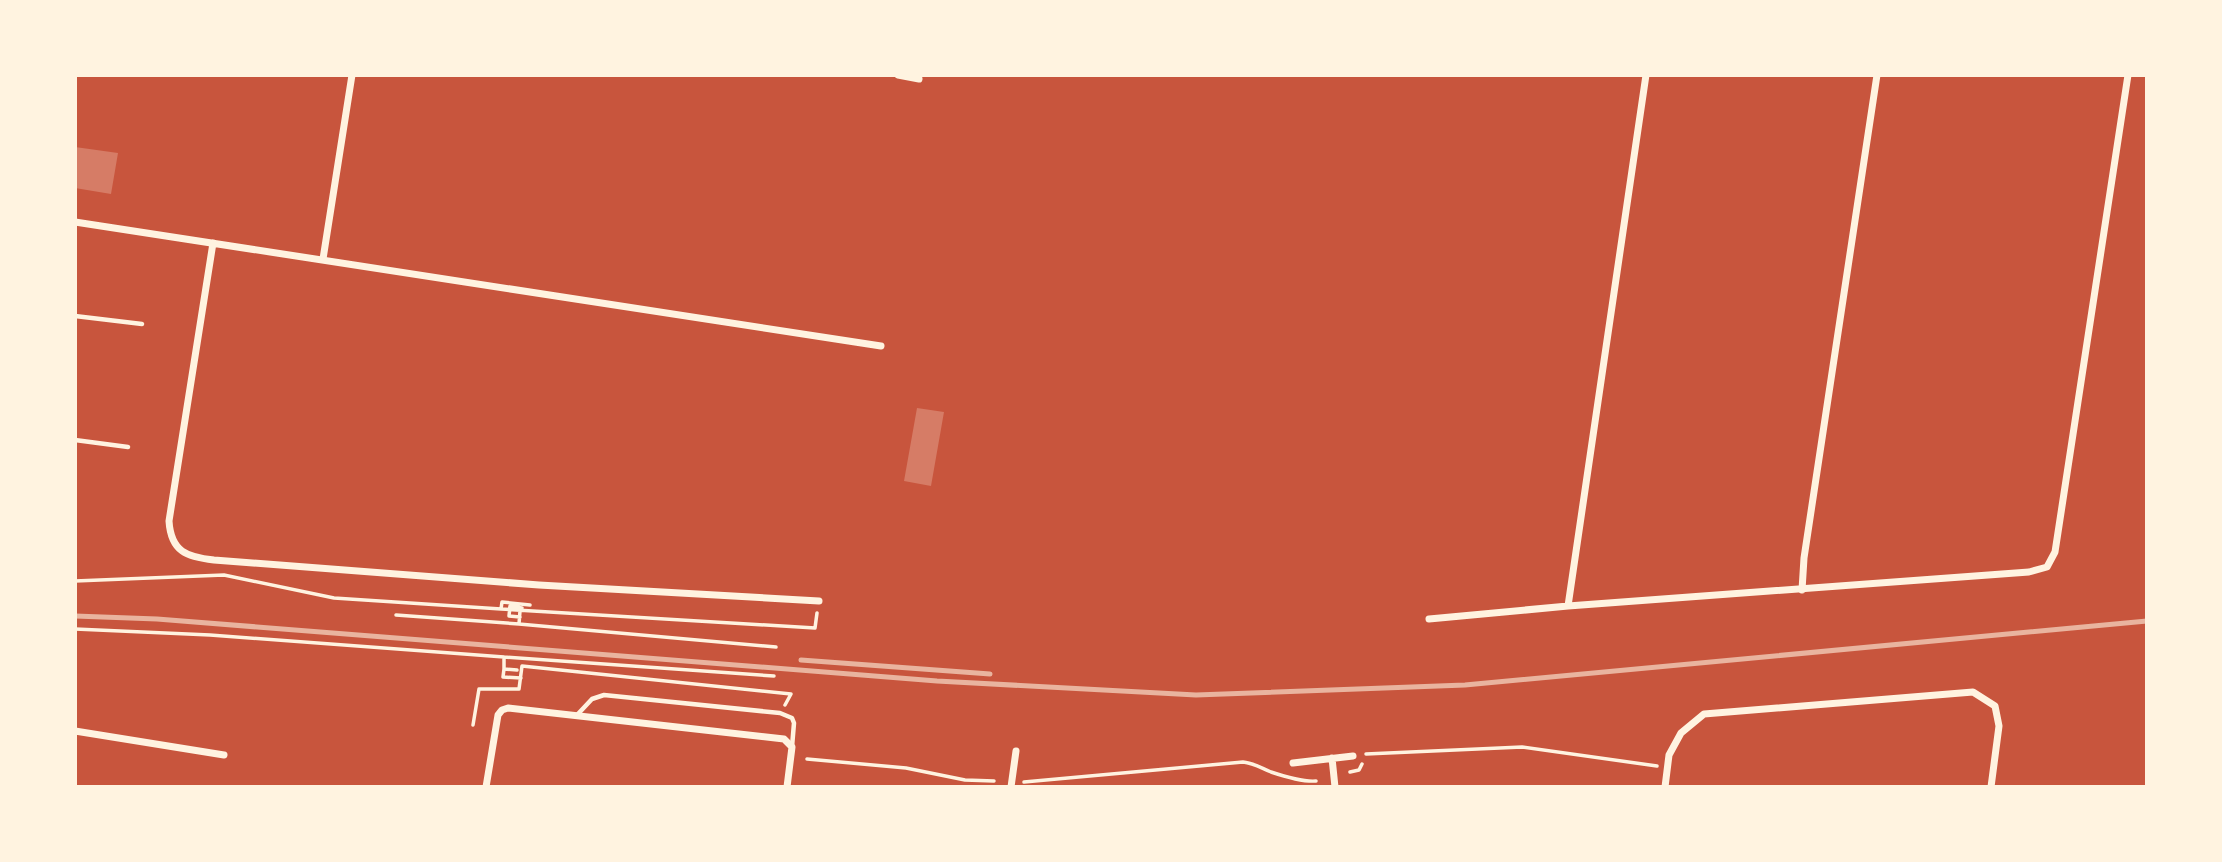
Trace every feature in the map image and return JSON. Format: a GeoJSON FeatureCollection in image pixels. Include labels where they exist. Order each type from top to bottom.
{"type":"FeatureCollection","features":[{"type":"Feature","properties":{"kind":"street"},"geometry":{"type":"LineString","coordinates":[[323,259],[352,75]]}},
{"type":"Feature","properties":{"kind":"street"},"geometry":{"type":"LineString","coordinates":[[898,75],[919,79]]}},
{"type":"Feature","properties":{"kind":"street"},"geometry":{"type":"LineString","coordinates":[[1568,606],[1646,75]]}},
{"type":"Feature","properties":{"kind":"street"},"geometry":{"type":"LineString","coordinates":[[1802,590],[1804,558],[1877,75]]}},
{"type":"Feature","properties":{"kind":"street"},"geometry":{"type":"LineString","coordinates":[[1429,619],[1568,606],[2029,572],[2048,567],[2056,552],[2128,75]]}},
{"type":"Feature","properties":{"kind":"street"},"geometry":{"type":"LineString","coordinates":[[75,222],[881,346]]}},
{"type":"Feature","properties":{"kind":"street"},"geometry":{"type":"LineString","coordinates":[[213,243],[169,521],[171,536],[176,546],[186,555],[214,560],[539,585],[819,601]]}},
{"type":"Feature","properties":{"kind":"street"},"geometry":{"type":"LineString","coordinates":[[1665,787],[1669,755],[1681,733],[1704,715],[1973,692],[1995,706],[1999,726],[1991,787]]}},
{"type":"Feature","properties":{"kind":"street"},"geometry":{"type":"LineString","coordinates":[[486,787],[496,728],[502,710],[508,708],[784,739],[792,747],[787,787]]}},
{"type":"Feature","properties":{"kind":"street"},"geometry":{"type":"LineString","coordinates":[[75,731],[224,755]]}},
{"type":"Feature","properties":{"kind":"street"},"geometry":{"type":"LineString","coordinates":[[1011,787],[1016,751]]}},
{"type":"Feature","properties":{"kind":"street"},"geometry":{"type":"LineString","coordinates":[[1293,763],[1353,756]]}},
{"type":"Feature","properties":{"kind":"street"},"geometry":{"type":"LineString","coordinates":[[1332,758],[1335,787]]}},
{"type":"Feature","properties":{"kind":"lane"},"geometry":{"type":"LineString","coordinates":[[75,316],[142,324]]}},
{"type":"Feature","properties":{"kind":"lane"},"geometry":{"type":"LineString","coordinates":[[75,440],[128,447]]}},
{"type":"Feature","properties":{"kind":"lane"},"geometry":{"type":"LineString","coordinates":[[576,716],[592,699],[604,695],[780,713],[792,718],[794,723],[792,747]]}},
{"type":"Feature","properties":{"kind":"path"},"geometry":{"type":"LineString","coordinates":[[75,581],[224,575],[334,598],[815,628],[819,601]]}},
{"type":"Feature","properties":{"kind":"path"},"geometry":{"type":"LineString","coordinates":[[501,609],[502,602],[530,605]]}},
{"type":"Feature","properties":{"kind":"path"},"geometry":{"type":"LineString","coordinates":[[520,617],[509,616],[510,606],[521,609]]}},
{"type":"Feature","properties":{"kind":"path"},"geometry":{"type":"LineString","coordinates":[[519,624],[521,609]]}},
{"type":"Feature","properties":{"kind":"path"},"geometry":{"type":"LineString","coordinates":[[396,615],[776,647]]}},
{"type":"Feature","properties":{"kind":"path"},"geometry":{"type":"LineString","coordinates":[[75,629],[210,635],[774,676]]}},
{"type":"Feature","properties":{"kind":"path"},"geometry":{"type":"LineString","coordinates":[[504,657],[503,677],[521,678]]}},
{"type":"Feature","properties":{"kind":"path"},"geometry":{"type":"LineString","coordinates":[[473,725],[479,689],[519,689],[522,666],[791,694],[780,713]]}},
{"type":"Feature","properties":{"kind":"path"},"geometry":{"type":"LineString","coordinates":[[504,669],[517,670]]}},
{"type":"Feature","properties":{"kind":"path"},"geometry":{"type":"LineString","coordinates":[[1350,772],[1360,768],[1364,756],[1369,752],[1522,747],[1668,767]]}},
{"type":"Feature","properties":{"kind":"path"},"geometry":{"type":"LineString","coordinates":[[807,759],[906,768],[965,780],[994,781]]}},
{"type":"Feature","properties":{"kind":"path"},"geometry":{"type":"LineString","coordinates":[[1024,782],[1243,762],[1306,782],[1316,781]]}},
{"type":"Feature","properties":{"kind":"building"},"geometry":{"type":"Polygon","coordinates":[[[75,147],[118,153],[111,194],[75,188],[75,147]]]}},
{"type":"Feature","properties":{"kind":"building"},"geometry":{"type":"Polygon","coordinates":[[[917,408],[944,412],[931,486],[904,481],[917,408]]]}},
{"type":"Feature","properties":{"kind":"railway"},"geometry":{"type":"LineString","coordinates":[[75,616],[157,619],[937,681],[1196,695],[1465,685],[2147,621]]}},
{"type":"Feature","properties":{"kind":"railway"},"geometry":{"type":"LineString","coordinates":[[801,660],[990,674]]}}]}
